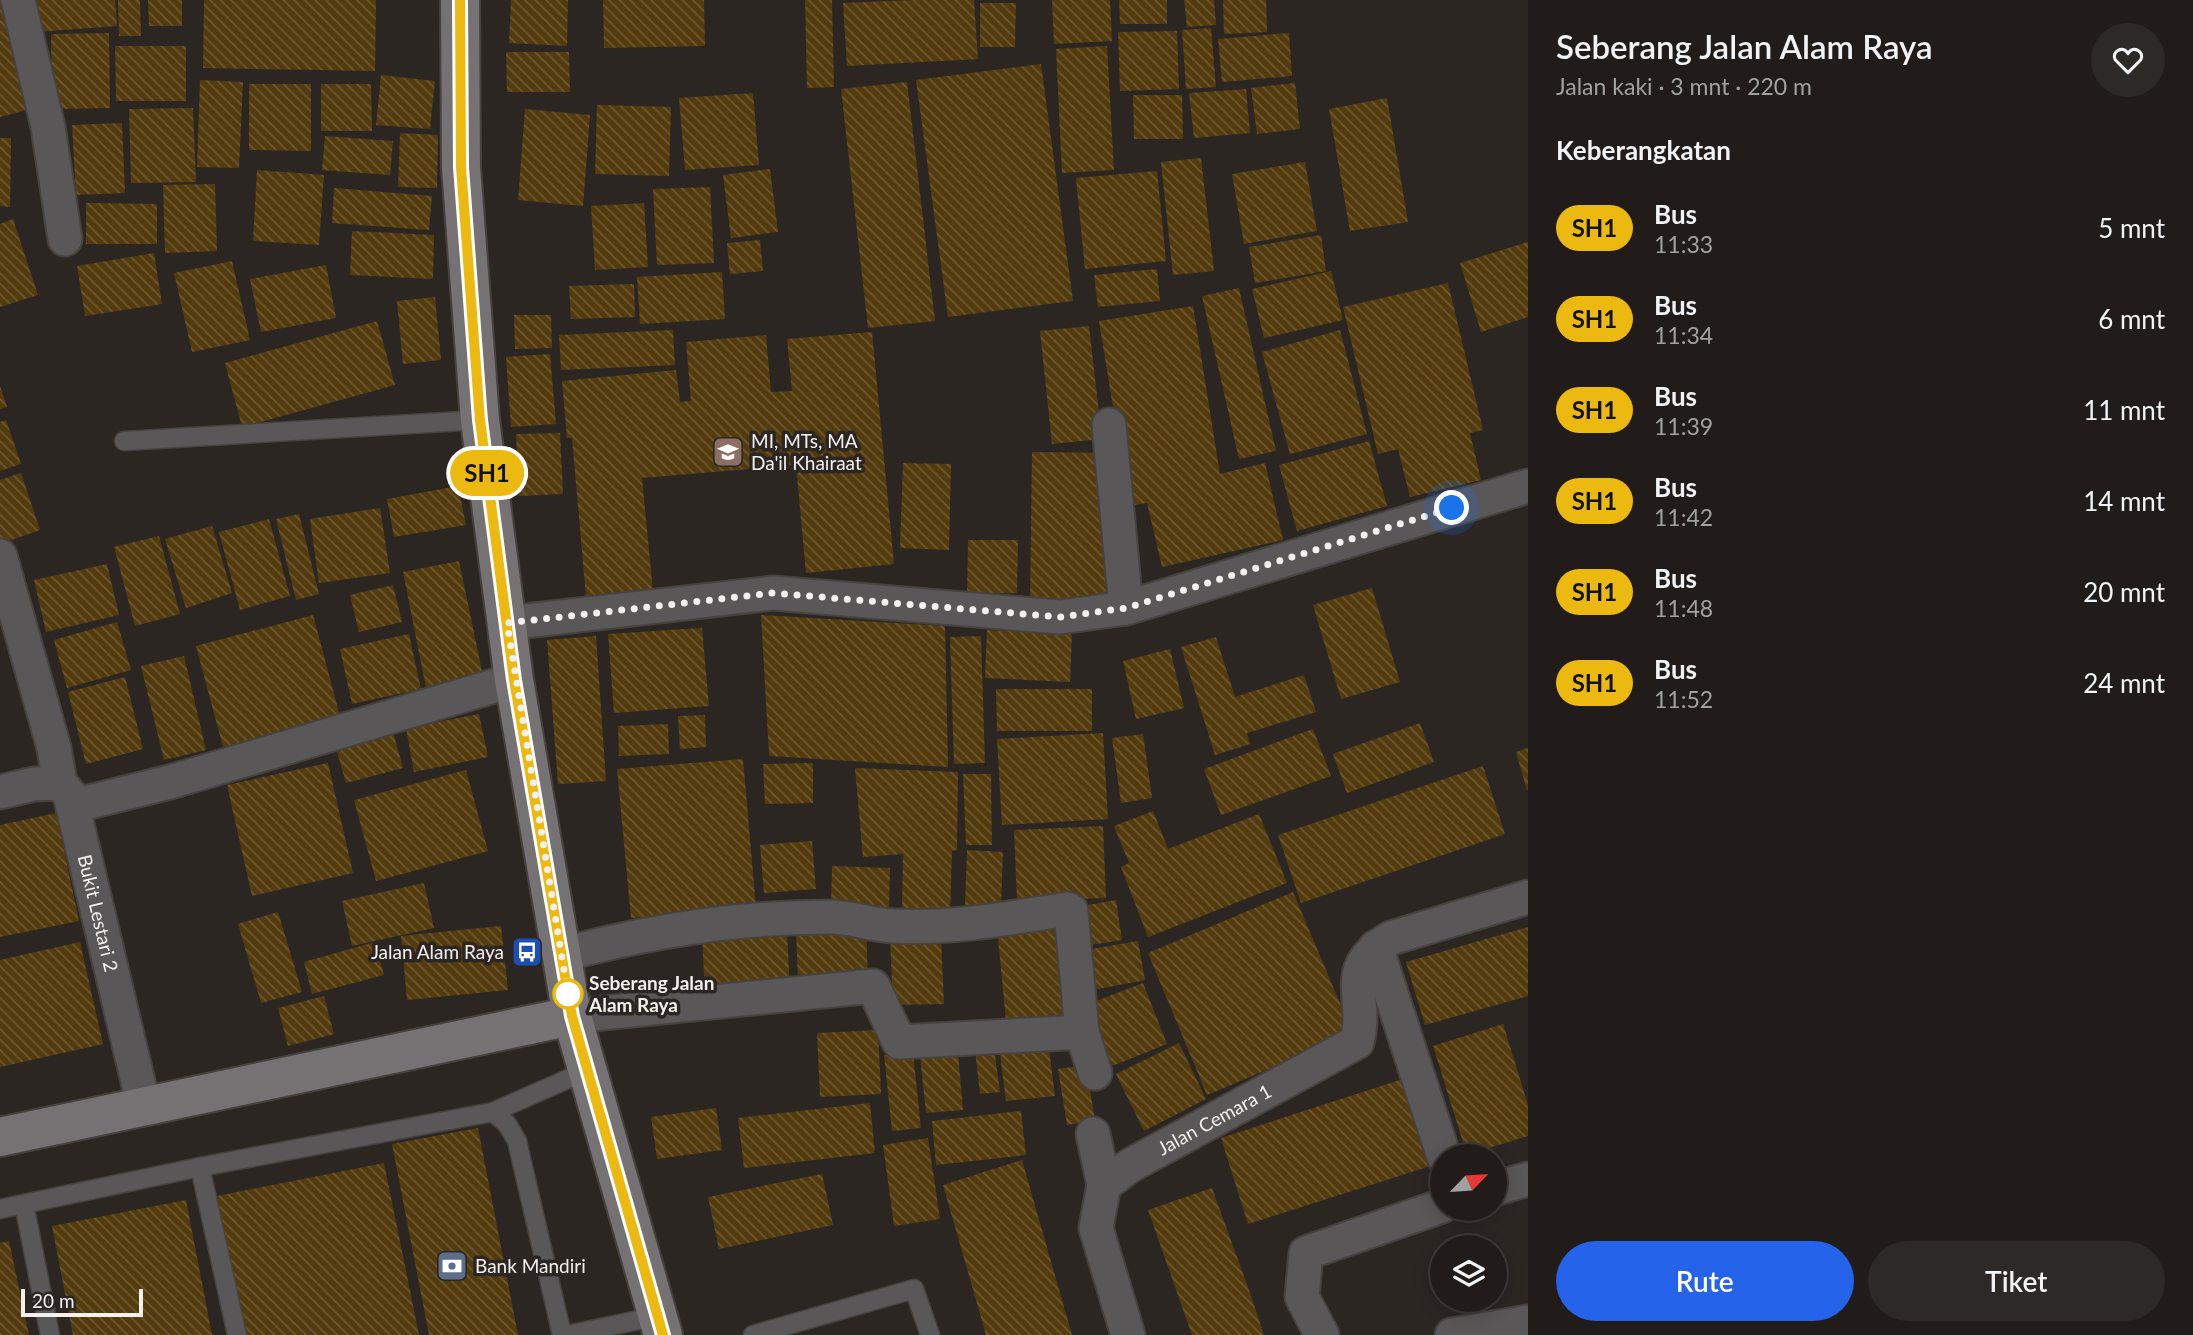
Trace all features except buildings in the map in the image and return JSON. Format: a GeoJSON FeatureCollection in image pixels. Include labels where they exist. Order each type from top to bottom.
{"type":"FeatureCollection","features":[{"type":"Feature","properties":{"kind":"main road"},"geometry":{"type":"LineString","coordinates":[[460,0],[461,167],[480,420],[514,680],[572,1016],[660,1326]]}},
{"type":"Feature","properties":{"kind":"main road"},"geometry":{"type":"LineString","coordinates":[[0,1137],[572,1016]]}},
{"type":"Feature","properties":{"kind":"street"},"geometry":{"type":"LineString","coordinates":[[19,0],[48,127],[65,239]]}},
{"type":"Feature","properties":{"kind":"street"},"geometry":{"type":"LineString","coordinates":[[1109,425],[1126,608]]}},
{"type":"Feature","properties":{"kind":"street"},"geometry":{"type":"LineString","coordinates":[[507,623],[773,593],[1060,617],[1126,608],[1528,485]]}},
{"type":"Feature","properties":{"kind":"street","name":"Bukit Lestari 2"},"geometry":{"type":"LineString","coordinates":[[0,556],[67,795],[144,1107]]}},
{"type":"Feature","properties":{"kind":"street"},"geometry":{"type":"LineString","coordinates":[[0,792],[34,784],[67,795],[170,782],[514,680]]}},
{"type":"Feature","properties":{"kind":"street"},"geometry":{"type":"LineString","coordinates":[[1440,1144],[1384,942],[1528,897]]}},
{"type":"Feature","properties":{"kind":"street"},"geometry":{"type":"LineString","coordinates":[[561,954],[615,940],[715,923],[833,917],[892,926],[970,924],[1068,909],[1072,911],[1082,1032],[1095,1073]]}},
{"type":"Feature","properties":{"kind":"street","name":"Jalan Cemara 1"},"geometry":{"type":"LineString","coordinates":[[1104,1185],[1131,1165],[1357,1042],[1361,1026],[1356,977],[1384,942]]}},
{"type":"Feature","properties":{"kind":"street"},"geometry":{"type":"LineString","coordinates":[[572,1016],[873,986],[899,1042],[1082,1032]]}},
{"type":"Feature","properties":{"kind":"street"},"geometry":{"type":"LineString","coordinates":[[1093,1134],[1104,1185],[1096,1228],[1128,1335]]}},
{"type":"Feature","properties":{"kind":"street"},"geometry":{"type":"LineString","coordinates":[[1507,1185],[1528,1179]]}},
{"type":"Feature","properties":{"kind":"street"},"geometry":{"type":"LineString","coordinates":[[1322,1335],[1302,1297],[1306,1253],[1430,1210]]}},
{"type":"Feature","properties":{"kind":"street"},"geometry":{"type":"LineString","coordinates":[[1452,1335],[1528,1322]]}},
{"type":"Feature","properties":{"kind":"lane"},"geometry":{"type":"LineString","coordinates":[[124,441],[480,420]]}},
{"type":"Feature","properties":{"kind":"lane"},"geometry":{"type":"LineString","coordinates":[[0,1209],[200,1167],[493,1112],[588,1070]]}},
{"type":"Feature","properties":{"kind":"lane"},"geometry":{"type":"LineString","coordinates":[[493,1112],[508,1124],[517,1141],[562,1335]]}},
{"type":"Feature","properties":{"kind":"lane"},"geometry":{"type":"LineString","coordinates":[[200,1167],[237,1335]]}},
{"type":"Feature","properties":{"kind":"lane"},"geometry":{"type":"LineString","coordinates":[[24,1204],[50,1335]]}},
{"type":"Feature","properties":{"kind":"lane"},"geometry":{"type":"LineString","coordinates":[[753,1335],[914,1289],[930,1335]]}},
{"type":"Feature","properties":{"kind":"lane"},"geometry":{"type":"LineString","coordinates":[[568,1335],[660,1326]]}},
{"type":"Feature","properties":{"kind":"bus line","name":"SH1"},"geometry":{"type":"LineString","coordinates":[[460,0],[461,167],[480,420],[514,680],[572,1016],[663,1335]]}},
{"type":"Feature","properties":{"kind":"place","name":"MI, MTs, MA Da'il Khairaat"},"geometry":{"type":"Point","coordinates":[728,452]}},
{"type":"Feature","properties":{"kind":"place","name":"Jalan Alam Raya"},"geometry":{"type":"Point","coordinates":[527,952]}},
{"type":"Feature","properties":{"kind":"place","name":"Seberang Jalan Alam Raya"},"geometry":{"type":"Point","coordinates":[568,994]}},
{"type":"Feature","properties":{"kind":"place","name":"Bank Mandiri"},"geometry":{"type":"Point","coordinates":[452,1266]}},
{"type":"Feature","properties":{"kind":"route"},"geometry":{"type":"LineString","coordinates":[[568,994],[514,680],[507,623],[773,593],[1060,617],[1126,608],[1452,508]]}}]}
